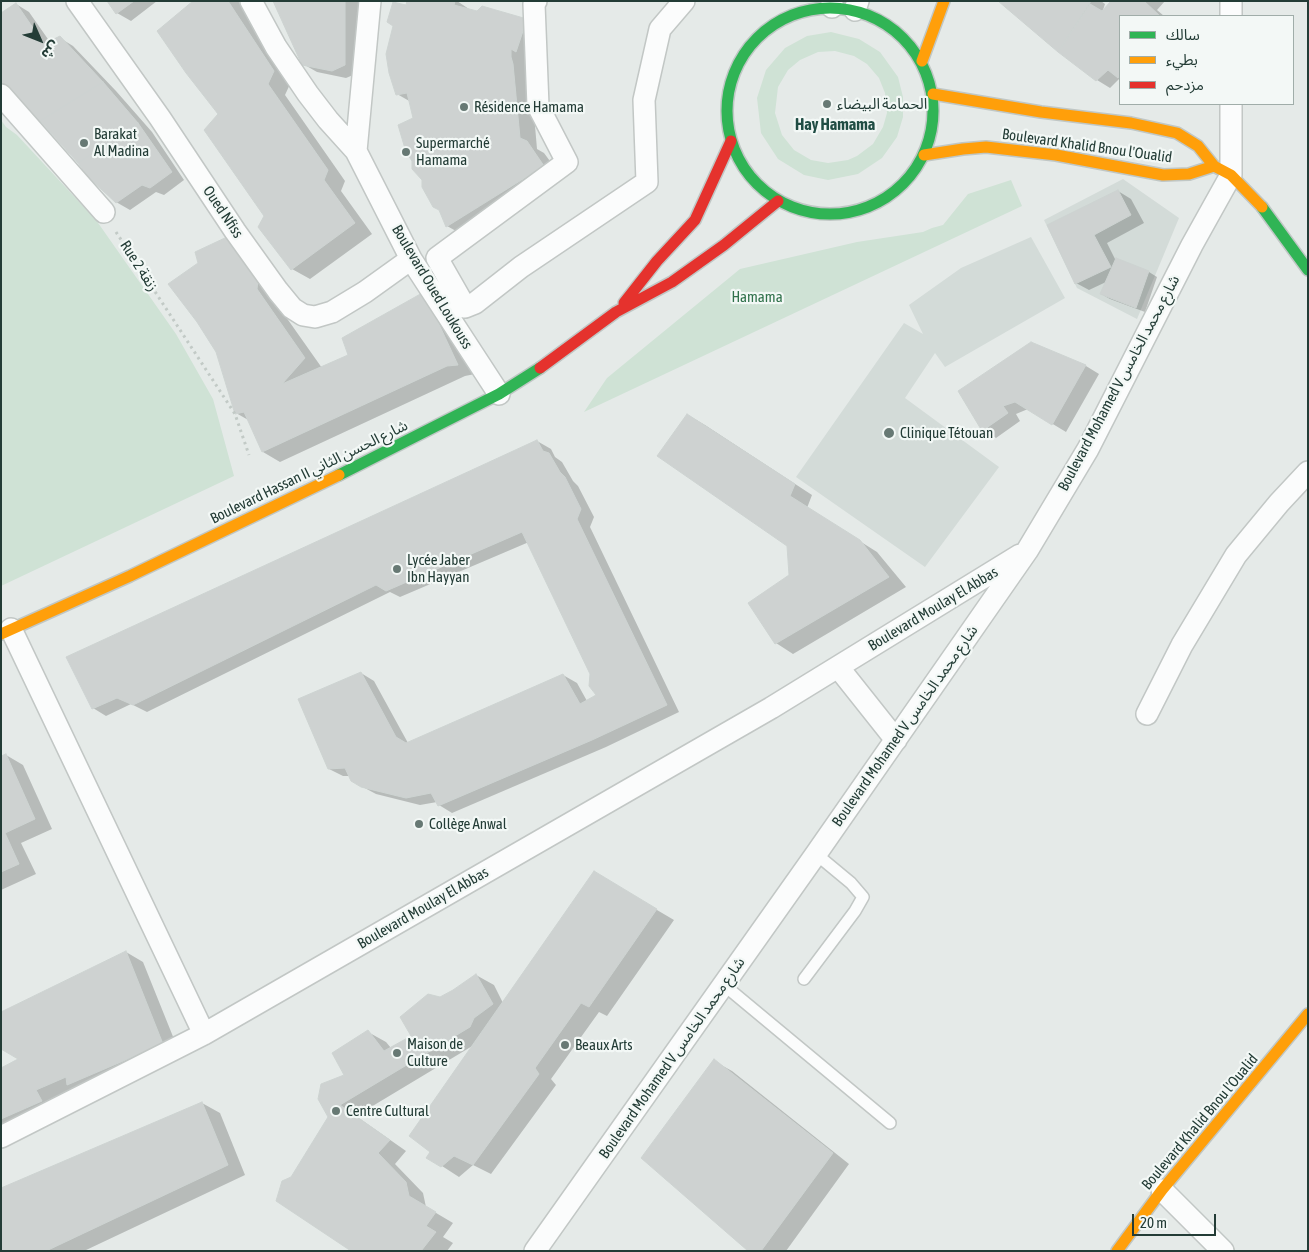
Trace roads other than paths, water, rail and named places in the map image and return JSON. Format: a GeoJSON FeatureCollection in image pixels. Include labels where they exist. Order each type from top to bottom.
{"type":"FeatureCollection","features":[{"type":"Feature","properties":{"kind":"main road"},"geometry":{"type":"LineString","coordinates":[[922,61],[944,1]]}},
{"type":"Feature","properties":{"kind":"main road"},"geometry":{"type":"LineString","coordinates":[[832,4],[861,8],[897,31],[922,61],[933,94],[933,125],[924,155],[898,189],[861,210],[818,214],[778,201],[757,185],[741,165],[730,141],[726,109],[732,77],[747,48],[771,26],[800,12],[832,4]]}},
{"type":"Feature","properties":{"kind":"main road","name":"Boulevard Khalid Bnou l'Oualid"},"geometry":{"type":"LineString","coordinates":[[933,94],[1041,112],[1131,123],[1177,132],[1198,146],[1264,209],[1302,251],[1308,270]]}},
{"type":"Feature","properties":{"kind":"main road","name":"Boulevard Hassan II شارع الحسن الثاني"},"geometry":{"type":"LineString","coordinates":[[616,312],[657,261],[695,220],[730,141]]}},
{"type":"Feature","properties":{"kind":"main road","name":"Boulevard Khalid Bnou l'Oualid"},"geometry":{"type":"LineString","coordinates":[[924,155],[963,149],[986,148],[1056,155],[1163,175],[1222,170]]}},
{"type":"Feature","properties":{"kind":"main road","name":"Boulevard Hassan II شارع الحسن الثاني"},"geometry":{"type":"LineString","coordinates":[[6,632],[130,576],[338,476],[499,394],[545,364],[616,312],[679,277],[724,245],[778,201]]}},
{"type":"Feature","properties":{"kind":"main road","name":"Boulevard Khalid Bnou l'Oualid"},"geometry":{"type":"LineString","coordinates":[[1117,1251],[1162,1190],[1308,1014]]}},
{"type":"Feature","properties":{"kind":"street","name":"Oued Nfiss"},"geometry":{"type":"LineString","coordinates":[[77,1],[160,118],[235,231],[292,308],[303,315],[315,317],[332,312],[365,292],[411,259]]}},
{"type":"Feature","properties":{"kind":"street","name":"Boulevard Oued Loukouss"},"geometry":{"type":"LineString","coordinates":[[251,1],[276,47],[308,94],[328,120],[356,150],[411,259],[499,394]]}},
{"type":"Feature","properties":{"kind":"street"},"geometry":{"type":"LineString","coordinates":[[356,150],[370,1]]}},
{"type":"Feature","properties":{"kind":"street"},"geometry":{"type":"LineString","coordinates":[[536,1],[534,4],[538,106],[567,162],[438,258],[465,307],[474,303],[522,267],[647,182],[644,100],[660,29],[684,1]]}},
{"type":"Feature","properties":{"kind":"street"},"geometry":{"type":"LineString","coordinates":[[1231,1],[1231,15]]}},
{"type":"Feature","properties":{"kind":"street"},"geometry":{"type":"LineString","coordinates":[[1,95],[104,212]]}},
{"type":"Feature","properties":{"kind":"street"},"geometry":{"type":"LineString","coordinates":[[1222,170],[1231,105]]}},
{"type":"Feature","properties":{"kind":"street","name":"Boulevard Mohamed V شارع محمد الخامس"},"geometry":{"type":"LineString","coordinates":[[535,1251],[724,985],[1027,551],[1088,449],[1192,245],[1222,170]]}},
{"type":"Feature","properties":{"kind":"street"},"geometry":{"type":"LineString","coordinates":[[1147,714],[1182,645],[1236,555],[1279,503],[1308,472]]}},
{"type":"Feature","properties":{"kind":"street","name":"Boulevard Moulay El Abbas"},"geometry":{"type":"LineString","coordinates":[[1,1137],[204,1034],[754,718],[1027,551]]}},
{"type":"Feature","properties":{"kind":"street"},"geometry":{"type":"LineString","coordinates":[[6,632],[204,1034]]}},
{"type":"Feature","properties":{"kind":"street"},"geometry":{"type":"LineString","coordinates":[[838,667],[896,740]]}},
{"type":"Feature","properties":{"kind":"street"},"geometry":{"type":"LineString","coordinates":[[1162,1190],[1223,1251]]}},
{"type":"Feature","properties":{"kind":"lane"},"geometry":{"type":"LineString","coordinates":[[804,979],[855,911],[863,897],[851,883],[816,854]]}},
{"type":"Feature","properties":{"kind":"lane"},"geometry":{"type":"LineString","coordinates":[[724,985],[890,1123]]}},
{"type":"Feature","properties":{"kind":"place","name":"الحمامة البيضاء"},"geometry":{"type":"Point","coordinates":[827,104]}},
{"type":"Feature","properties":{"kind":"place","name":"Résidence Hamama"},"geometry":{"type":"Point","coordinates":[464,107]}},
{"type":"Feature","properties":{"kind":"place","name":"Barakat Al Madina"},"geometry":{"type":"Point","coordinates":[84,143]}},
{"type":"Feature","properties":{"kind":"place","name":"Supermarché Hamama"},"geometry":{"type":"Point","coordinates":[406,152]}},
{"type":"Feature","properties":{"kind":"place","name":"Clinique Tétouan"},"geometry":{"type":"Point","coordinates":[889,433]}},
{"type":"Feature","properties":{"kind":"place","name":"Lycée Jaber Ibn Hayyan"},"geometry":{"type":"Point","coordinates":[397,569]}},
{"type":"Feature","properties":{"kind":"place","name":"Collège Anwal"},"geometry":{"type":"Point","coordinates":[419,824]}},
{"type":"Feature","properties":{"kind":"place","name":"Beaux Arts"},"geometry":{"type":"Point","coordinates":[565,1045]}},
{"type":"Feature","properties":{"kind":"place","name":"Maison de Culture"},"geometry":{"type":"Point","coordinates":[397,1053]}},
{"type":"Feature","properties":{"kind":"place","name":"Centre Cultural"},"geometry":{"type":"Point","coordinates":[336,1111]}},
{"type":"Feature","properties":{"kind":"district","name":"Hay Hamama"},"geometry":{"type":"Point","coordinates":[835,125]}},
{"type":"Feature","properties":{"kind":"park label","name":"Hamama"},"geometry":{"type":"Point","coordinates":[757,297]}}]}
